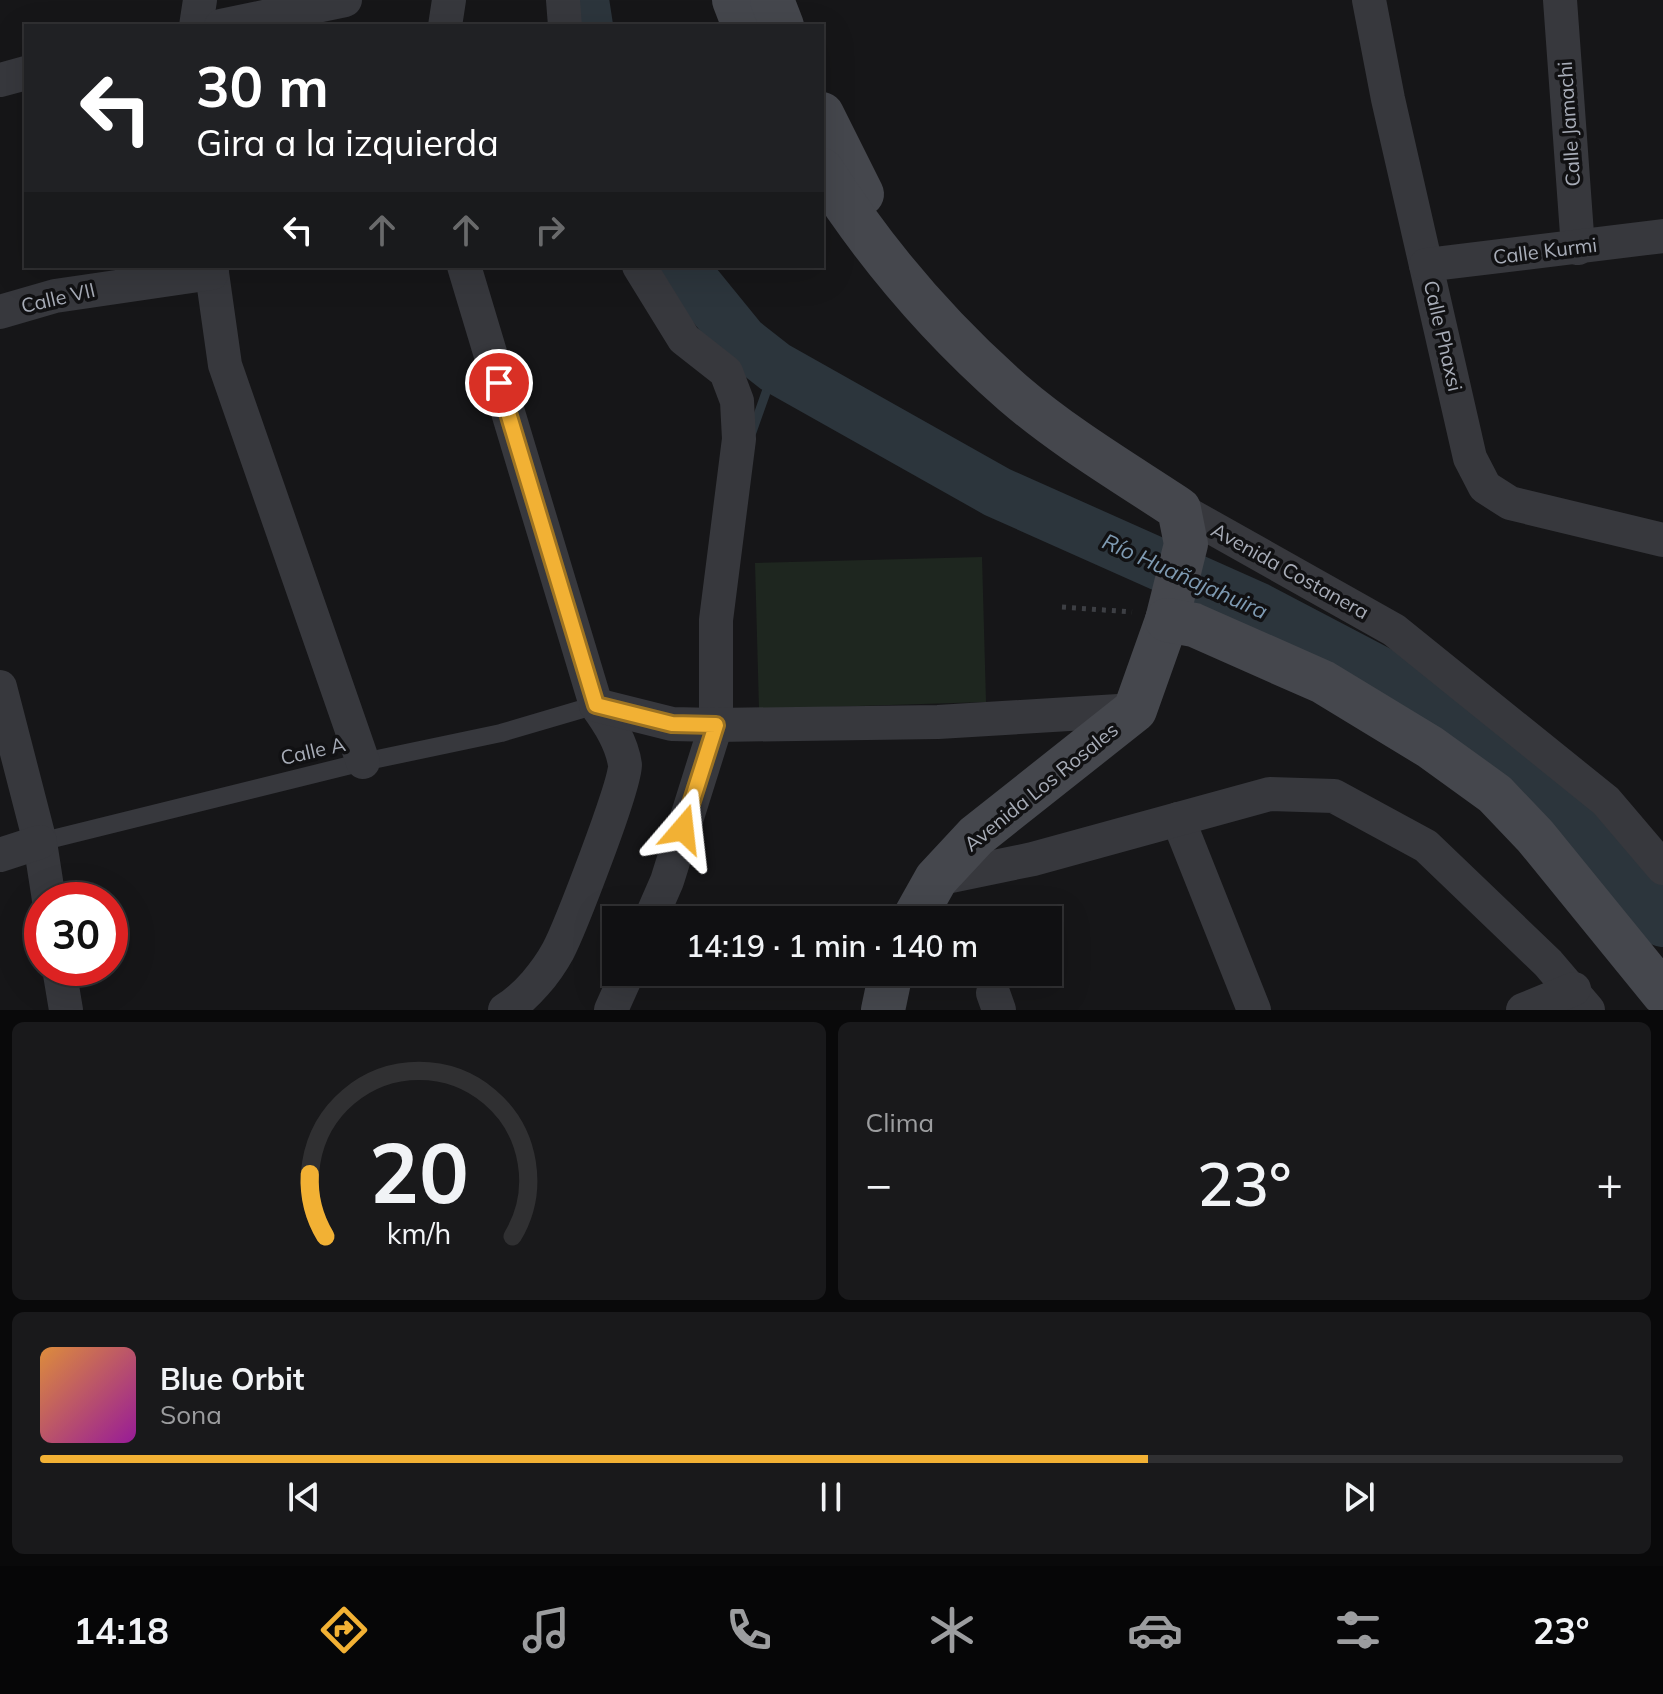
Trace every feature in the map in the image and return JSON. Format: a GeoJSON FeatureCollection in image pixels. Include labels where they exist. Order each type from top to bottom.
{"type":"FeatureCollection","features":[{"type":"Feature","properties":{"kind":"main road"},"geometry":{"type":"LineString","coordinates":[[734,0],[743,24]]}},
{"type":"Feature","properties":{"kind":"main road"},"geometry":{"type":"LineString","coordinates":[[772,0],[781,24]]}},
{"type":"Feature","properties":{"kind":"main road","name":"Avenida Costanera"},"geometry":{"type":"LineString","coordinates":[[824,118],[908,286]]}},
{"type":"Feature","properties":{"kind":"main road","name":"Avenida Costanera"},"geometry":{"type":"LineString","coordinates":[[824,173],[852,215],[908,286],[1013,393],[1182,527]]}},
{"type":"Feature","properties":{"kind":"main road","name":"Avenida Los Rosales"},"geometry":{"type":"LineString","coordinates":[[921,906],[936,879],[976,836],[1135,710],[1168,616],[1182,527]]}},
{"type":"Feature","properties":{"kind":"main road"},"geometry":{"type":"LineString","coordinates":[[1168,616],[1323,682],[1430,747],[1495,794],[1535,836],[1663,993]]}},
{"type":"Feature","properties":{"kind":"main road"},"geometry":{"type":"LineString","coordinates":[[883,1010],[888,986]]}},
{"type":"Feature","properties":{"kind":"street"},"geometry":{"type":"LineString","coordinates":[[196,24],[200,0]]}},
{"type":"Feature","properties":{"kind":"street"},"geometry":{"type":"LineString","coordinates":[[231,24],[345,0]]}},
{"type":"Feature","properties":{"kind":"street"},"geometry":{"type":"LineString","coordinates":[[445,24],[449,0]]}},
{"type":"Feature","properties":{"kind":"street"},"geometry":{"type":"LineString","coordinates":[[563,0],[565,24]]}},
{"type":"Feature","properties":{"kind":"street","name":"Calle Phaxsi"},"geometry":{"type":"LineString","coordinates":[[1369,0],[1470,458],[1485,487],[1510,503],[1663,540]]}},
{"type":"Feature","properties":{"kind":"street","name":"Calle Jamachi"},"geometry":{"type":"LineString","coordinates":[[1560,0],[1578,248]]}},
{"type":"Feature","properties":{"kind":"street"},"geometry":{"type":"LineString","coordinates":[[0,80],[24,74]]}},
{"type":"Feature","properties":{"kind":"street","name":"Calle Kurmi"},"geometry":{"type":"LineString","coordinates":[[1426,265],[1663,236]]}},
{"type":"Feature","properties":{"kind":"street"},"geometry":{"type":"LineString","coordinates":[[465,268],[596,705],[614,730],[626,768]]}},
{"type":"Feature","properties":{"kind":"street"},"geometry":{"type":"LineString","coordinates":[[640,268],[684,339],[726,372],[737,401],[739,439],[716,620],[716,725],[667,881],[656,906]]}},
{"type":"Feature","properties":{"kind":"street"},"geometry":{"type":"LineString","coordinates":[[212,269],[225,365],[363,762]]}},
{"type":"Feature","properties":{"kind":"street","name":"Calle VII"},"geometry":{"type":"LineString","coordinates":[[0,312],[55,296],[212,269]]}},
{"type":"Feature","properties":{"kind":"street","name":"Avenida Costanera"},"geometry":{"type":"LineString","coordinates":[[1182,527],[1394,630],[1606,801],[1663,868]]}},
{"type":"Feature","properties":{"kind":"street"},"geometry":{"type":"LineString","coordinates":[[0,687],[40,842],[46,882]]}},
{"type":"Feature","properties":{"kind":"street"},"geometry":{"type":"LineString","coordinates":[[596,705],[672,724],[716,725],[938,722],[1135,710]]}},
{"type":"Feature","properties":{"kind":"street"},"geometry":{"type":"LineString","coordinates":[[518,999],[558,951],[592,868],[626,768],[672,724]]}},
{"type":"Feature","properties":{"kind":"street"},"geometry":{"type":"LineString","coordinates":[[936,879],[1033,859],[1270,794],[1334,796],[1426,846],[1581,1000]]}},
{"type":"Feature","properties":{"kind":"street"},"geometry":{"type":"LineString","coordinates":[[1178,819],[1254,1010]]}},
{"type":"Feature","properties":{"kind":"street"},"geometry":{"type":"LineString","coordinates":[[0,855],[40,842]]}},
{"type":"Feature","properties":{"kind":"street"},"geometry":{"type":"LineString","coordinates":[[62,986],[66,1010]]}},
{"type":"Feature","properties":{"kind":"street"},"geometry":{"type":"LineString","coordinates":[[611,1010],[622,986]]}},
{"type":"Feature","properties":{"kind":"street"},"geometry":{"type":"LineString","coordinates":[[1523,1010],[1581,1000]]}},
{"type":"Feature","properties":{"kind":"lane","name":"Calle A"},"geometry":{"type":"LineString","coordinates":[[40,842],[363,762],[501,733],[596,705]]}},
{"type":"Feature","properties":{"kind":"path"},"geometry":{"type":"LineString","coordinates":[[1062,607],[1168,616]]}},
{"type":"Feature","properties":{"kind":"shaded area"},"geometry":{"type":"Polygon","coordinates":[[[982,557],[986,702],[759,709],[755,563],[982,557]]]}},
{"type":"Feature","properties":{"kind":"waterway","name":"Río Huañajahuira"},"geometry":{"type":"LineString","coordinates":[[583,0],[587,24]]}},
{"type":"Feature","properties":{"kind":"waterway","name":"Río Huañajahuira"},"geometry":{"type":"LineString","coordinates":[[683,268],[742,341],[775,367],[997,492],[1257,608],[1457,713],[1545,784],[1663,921]]}},
{"type":"Feature","properties":{"kind":"waterway"},"geometry":{"type":"LineString","coordinates":[[752,432],[775,367]]}},
{"type":"Feature","properties":{"kind":"route"},"geometry":{"type":"LineString","coordinates":[[499,383],[596,705],[672,724],[716,725],[683,829]]}}]}
